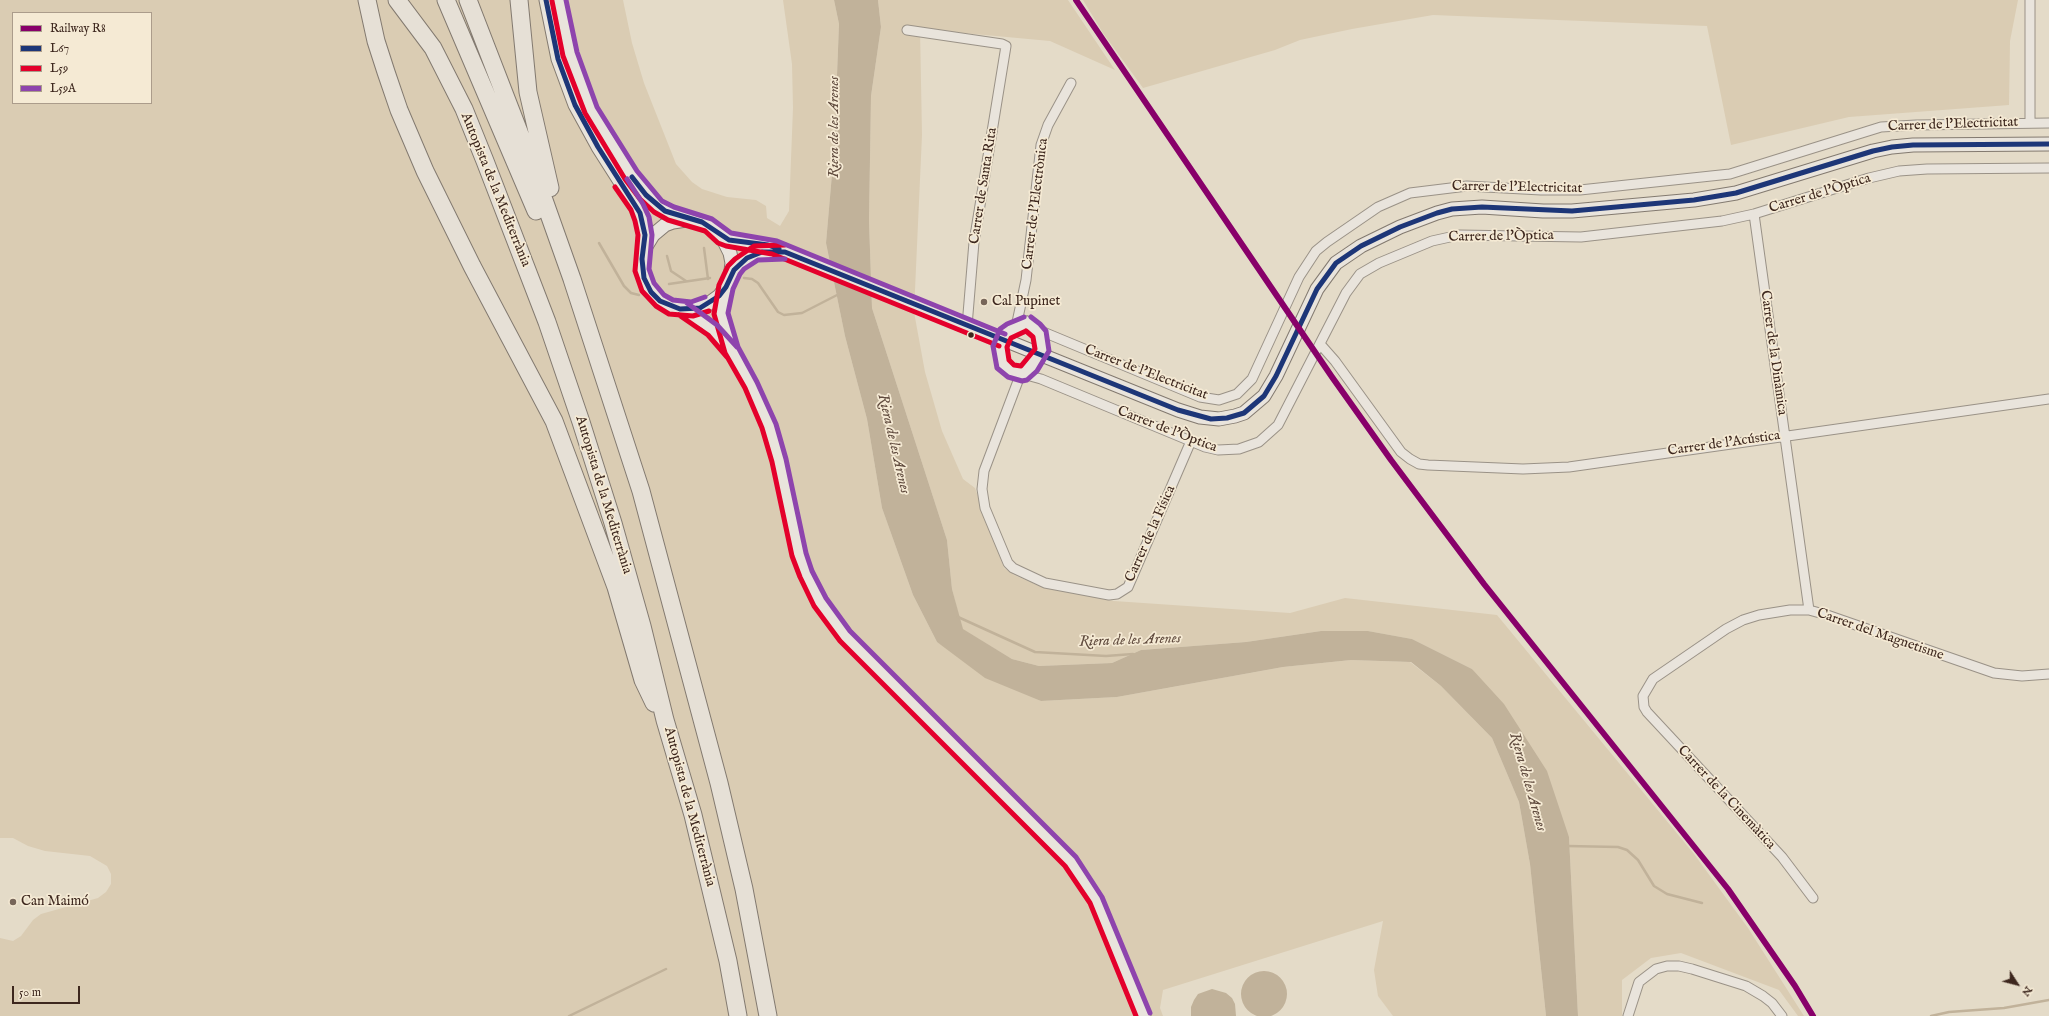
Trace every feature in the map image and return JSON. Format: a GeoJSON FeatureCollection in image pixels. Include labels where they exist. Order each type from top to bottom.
{"type":"FeatureCollection","features":[{"type":"Feature","properties":{"kind":"highway"},"geometry":{"type":"LineString","coordinates":[[367,0],[372,24],[399,110],[425,171],[472,266],[554,421],[616,587],[643,680],[665,720]]}},
{"type":"Feature","properties":{"kind":"highway","name":"Autopista de la Mediterrània"},"geometry":{"type":"LineString","coordinates":[[397,0],[433,48],[454,88],[485,160],[547,322],[613,523],[642,626],[665,720],[693,815],[728,961],[738,1016]]}},
{"type":"Feature","properties":{"kind":"highway"},"geometry":{"type":"LineString","coordinates":[[446,0],[530,196],[564,285],[586,324]]}},
{"type":"Feature","properties":{"kind":"highway"},"geometry":{"type":"LineString","coordinates":[[468,0],[528,154],[580,303],[641,491],[721,790],[744,889],[768,1016]]}},
{"type":"Feature","properties":{"kind":"highway"},"geometry":{"type":"LineString","coordinates":[[519,0],[528,92],[551,192],[581,278],[580,303]]}},
{"type":"Feature","properties":{"kind":"main road"},"geometry":{"type":"LineString","coordinates":[[546,0],[554,45],[569,90],[592,137],[640,213],[644,228],[642,270],[648,287],[660,301],[671,307],[683,310],[713,330],[731,350],[751,385],[769,426],[779,460],[799,555],[820,602],[855,646],[1056,845],[1071,862],[1099,907],[1144,1016]]}},
{"type":"Feature","properties":{"kind":"main road"},"geometry":{"type":"LineString","coordinates":[[559,0],[565,33],[574,67],[589,105],[605,136],[640,189],[665,211],[709,225],[722,237],[730,253],[732,263],[721,313],[731,350]]}},
{"type":"Feature","properties":{"kind":"main road"},"geometry":{"type":"LineString","coordinates":[[722,237],[739,242],[768,245],[927,309],[1002,340],[1032,362],[1190,414],[1211,419],[1231,417],[1251,408],[1264,396],[1276,376],[1317,289],[1336,264],[1347,254],[1367,242],[1436,213],[1452,209],[1482,207],[1544,211],[1572,211],[1694,200],[1736,193],[1873,151],[1892,147],[1913,144],[2049,144]]}},
{"type":"Feature","properties":{"kind":"main road"},"geometry":{"type":"LineString","coordinates":[[644,251],[653,235],[665,225],[678,221],[694,220]]}},
{"type":"Feature","properties":{"kind":"main road"},"geometry":{"type":"LineString","coordinates":[[683,310],[708,304],[719,296],[740,264],[756,253],[790,254]]}},
{"type":"Feature","properties":{"kind":"main road"},"geometry":{"type":"LineString","coordinates":[[1026,326],[1040,334],[1032,362],[1011,371],[1002,363],[1000,346],[1002,340],[1010,330],[1026,326]]}},
{"type":"Feature","properties":{"kind":"street"},"geometry":{"type":"LineString","coordinates":[[2030,0],[2030,123]]}},
{"type":"Feature","properties":{"kind":"street","name":"Carrer de Santa Rita"},"geometry":{"type":"LineString","coordinates":[[907,30],[1002,44],[1006,46],[974,242],[967,326]]}},
{"type":"Feature","properties":{"kind":"street","name":"Carrer de l'Electrònica"},"geometry":{"type":"LineString","coordinates":[[1026,326],[1022,306],[1041,145],[1048,125],[1071,83]]}},
{"type":"Feature","properties":{"kind":"street","name":"Carrer de l'Electricitat"},"geometry":{"type":"LineString","coordinates":[[1026,326],[1200,396],[1220,400],[1237,394],[1252,379],[1299,277],[1316,251],[1378,207],[1410,193],[1467,186],[1541,190],[1580,190],[1712,176],[1730,174],[1881,127],[2049,123]]}},
{"type":"Feature","properties":{"kind":"street","name":"Carrer de l'Òptica"},"geometry":{"type":"LineString","coordinates":[[1032,362],[1041,379],[1191,441],[1218,450],[1228,451],[1249,446],[1268,435],[1285,414],[1346,293],[1360,274],[1379,263],[1432,241],[1459,236],[1580,237],[1722,221],[1754,214],[1870,178],[1899,171],[1927,169],[2049,168]]}},
{"type":"Feature","properties":{"kind":"street","name":"Carrer de la Dinàmica"},"geometry":{"type":"LineString","coordinates":[[1754,214],[1809,610]]}},
{"type":"Feature","properties":{"kind":"street","name":"Carrer de l'Electricitat"},"geometry":{"type":"LineString","coordinates":[[1032,362],[1055,340],[1068,343]]}},
{"type":"Feature","properties":{"kind":"street","name":"Carrer de l'Acústica"},"geometry":{"type":"LineString","coordinates":[[1320,344],[1350,380],[1401,452],[1419,464],[1547,469],[2049,399]]}},
{"type":"Feature","properties":{"kind":"street"},"geometry":{"type":"LineString","coordinates":[[1032,362],[1041,379]]}},
{"type":"Feature","properties":{"kind":"street","name":"Carrer de la Física"},"geometry":{"type":"LineString","coordinates":[[1032,362],[984,471],[982,489],[984,508],[1008,563],[1013,568],[1045,583],[1109,595],[1117,594],[1128,587],[1191,441]]}},
{"type":"Feature","properties":{"kind":"street","name":"Carrer del Magnetisme"},"geometry":{"type":"LineString","coordinates":[[1643,696],[1653,679],[1732,626],[1759,615],[1790,610],[1809,610],[1827,615],[1994,673],[2022,676],[2049,674]]}},
{"type":"Feature","properties":{"kind":"street","name":"Carrer de la Cinemàtica"},"geometry":{"type":"LineString","coordinates":[[1643,696],[1644,707],[1647,712],[1782,857],[1813,898]]}},
{"type":"Feature","properties":{"kind":"street"},"geometry":{"type":"LineString","coordinates":[[1628,1016],[1639,982],[1656,969],[1667,966],[1679,966],[1750,988],[1772,1003],[1782,1016]]}},
{"type":"Feature","properties":{"kind":"shaded area"},"geometry":{"type":"Polygon","coordinates":[[[0,0],[623,0],[632,43],[644,83],[676,164],[692,182],[702,189],[727,197],[756,200],[766,206],[767,218],[780,226],[789,211],[793,108],[792,64],[783,0],[834,0],[839,24],[834,151],[826,243],[845,336],[867,419],[882,508],[913,595],[937,642],[1041,701],[1117,697],[1283,667],[1351,660],[1410,662],[1441,686],[1492,738],[1519,802],[1530,864],[1546,1016],[1393,1016],[1378,996],[1374,970],[1383,921],[1163,990],[1160,1008],[1163,1016],[0,1016],[0,938],[13,941],[21,936],[33,920],[41,914],[98,898],[106,892],[111,884],[111,874],[107,866],[90,856],[45,851],[28,846],[13,838],[0,838],[0,0]]]}},
{"type":"Feature","properties":{"kind":"shaded area"},"geometry":{"type":"Polygon","coordinates":[[[878,0],[1068,0],[1115,70],[1050,41],[920,29],[922,135],[914,312],[925,372],[942,431],[963,479],[975,488],[1004,568],[1014,575],[1044,588],[1114,601],[1290,613],[1345,598],[1497,615],[1694,854],[1748,928],[1804,1016],[1798,1016],[1779,990],[1681,953],[1651,958],[1622,980],[1622,1016],[1578,1016],[1569,837],[1472,669],[1412,639],[1368,631],[1321,631],[1246,642],[1141,650],[1112,663],[1039,666],[1012,659],[962,629],[952,589],[947,540],[872,308],[869,221],[871,96],[881,27],[878,0]]]}},
{"type":"Feature","properties":{"kind":"shaded area"},"geometry":{"type":"Polygon","coordinates":[[[1083,0],[2018,0],[2010,41],[2009,105],[1849,117],[1731,145],[1707,26],[1433,15],[1352,29],[1300,40],[1275,50],[1143,88],[1103,33],[1083,0]]]}},
{"type":"Feature","properties":{"kind":"water"},"geometry":{"type":"Polygon","coordinates":[[[834,0],[878,0],[881,27],[871,96],[869,221],[872,308],[947,540],[952,589],[963,629],[1012,659],[1039,666],[1112,663],[1141,650],[1246,642],[1321,631],[1368,631],[1412,639],[1472,669],[1504,704],[1547,771],[1569,837],[1578,1016],[1546,1016],[1530,864],[1519,802],[1492,738],[1441,686],[1411,662],[1351,660],[1283,667],[1117,697],[1041,701],[985,678],[937,642],[913,595],[882,508],[867,419],[845,336],[826,243],[834,151],[839,24],[834,0]]]}},
{"type":"Feature","properties":{"kind":"water"},"geometry":{"type":"Polygon","coordinates":[[[1264,971],[1277,975],[1283,981],[1287,994],[1283,1007],[1277,1013],[1264,1017],[1251,1013],[1245,1007],[1241,994],[1245,981],[1251,975],[1264,971]]]}},
{"type":"Feature","properties":{"kind":"water"},"geometry":{"type":"Polygon","coordinates":[[[1212,989],[1226,993],[1232,998],[1235,1004],[1236,1016],[1191,1016],[1191,1007],[1198,994],[1212,989]]]}},
{"type":"Feature","properties":{"kind":"waterway"},"geometry":{"type":"LineString","coordinates":[[599,243],[624,286],[631,293],[639,295]]}},
{"type":"Feature","properties":{"kind":"waterway"},"geometry":{"type":"LineString","coordinates":[[704,248],[708,279]]}},
{"type":"Feature","properties":{"kind":"waterway"},"geometry":{"type":"LineString","coordinates":[[667,256],[671,271],[686,281]]}},
{"type":"Feature","properties":{"kind":"waterway"},"geometry":{"type":"LineString","coordinates":[[669,284],[710,278]]}},
{"type":"Feature","properties":{"kind":"waterway"},"geometry":{"type":"LineString","coordinates":[[744,278],[752,279],[758,283],[778,312],[784,315],[802,313],[839,294]]}},
{"type":"Feature","properties":{"kind":"waterway","name":"Riera de les Arenes"},"geometry":{"type":"LineString","coordinates":[[958,617],[1035,652],[1106,656],[1133,654]]}},
{"type":"Feature","properties":{"kind":"waterway"},"geometry":{"type":"LineString","coordinates":[[1567,846],[1618,847],[1627,850],[1638,860],[1654,886],[1667,894],[1702,903]]}},
{"type":"Feature","properties":{"kind":"waterway"},"geometry":{"type":"LineString","coordinates":[[569,1016],[666,969]]}},
{"type":"Feature","properties":{"kind":"waterway"},"geometry":{"type":"LineString","coordinates":[[1931,1016],[1949,1012],[2004,1008],[2049,1000]]}},
{"type":"Feature","properties":{"kind":"rail line","name":"R8"},"geometry":{"type":"LineString","coordinates":[[1076,0],[1332,377],[1391,460],[1484,584],[1728,889],[1795,986],[1813,1016]]}},
{"type":"Feature","properties":{"kind":"transit line","name":"L67"},"geometry":{"type":"LineString","coordinates":[[546,0],[558,59],[575,105],[598,147],[640,213],[645,235],[642,259],[644,278],[651,292],[660,301],[680,309],[700,308],[719,296],[726,287],[734,270],[747,258],[762,252],[785,252],[1178,410],[1211,419],[1227,418],[1244,413],[1264,396],[1276,376],[1317,289],[1336,263],[1361,246],[1400,227],[1437,213],[1452,209],[1482,207],[1572,211],[1694,200],[1736,193],[1873,151],[1892,147],[1913,145],[2049,144]]}},
{"type":"Feature","properties":{"kind":"transit line","name":"L59A"},"geometry":{"type":"LineString","coordinates":[[566,0],[577,52],[597,107],[637,171],[662,201],[674,207],[712,219],[731,233],[777,241],[1005,334]]}},
{"type":"Feature","properties":{"kind":"transit line","name":"L59"},"geometry":{"type":"LineString","coordinates":[[552,1],[563,56],[585,113],[625,179],[640,199],[654,212],[668,220],[705,231],[718,243],[726,246],[772,254],[999,346]]}},
{"type":"Feature","properties":{"kind":"transit line","name":"L67"},"geometry":{"type":"LineString","coordinates":[[632,177],[646,195],[665,211],[702,222],[729,240],[768,245],[779,249]]}},
{"type":"Feature","properties":{"kind":"transit line","name":"L59A"},"geometry":{"type":"LineString","coordinates":[[627,179],[643,204],[649,217],[652,235],[649,269],[654,283],[664,295],[673,300],[691,302],[705,297]]}},
{"type":"Feature","properties":{"kind":"transit line","name":"L59"},"geometry":{"type":"LineString","coordinates":[[615,187],[631,210],[635,221],[638,235],[635,271],[642,291],[656,306],[669,314],[693,316],[709,311]]}},
{"type":"Feature","properties":{"kind":"transit line","name":"L59"},"geometry":{"type":"LineString","coordinates":[[785,245],[754,246],[735,259],[728,266],[719,285],[714,314],[725,353],[745,388],[762,428],[772,462],[792,556],[800,577],[814,606],[840,641],[1065,866],[1090,903],[1136,1016]]}},
{"type":"Feature","properties":{"kind":"transit line","name":"L59A"},"geometry":{"type":"LineString","coordinates":[[785,259],[758,260],[744,269],[733,289],[728,313],[738,347],[757,382],[776,424],[786,459],[806,553],[812,571],[826,598],[850,631],[1076,857],[1102,897],[1150,1013]]}},
{"type":"Feature","properties":{"kind":"transit line","name":"L59A"},"geometry":{"type":"LineString","coordinates":[[687,303],[717,325],[737,347]]}},
{"type":"Feature","properties":{"kind":"transit line","name":"L59"},"geometry":{"type":"LineString","coordinates":[[679,315],[708,335],[727,357]]}},
{"type":"Feature","properties":{"kind":"transit line","name":"L59A"},"geometry":{"type":"LineString","coordinates":[[1024,317],[1007,324],[1000,329],[993,346],[997,368],[1008,377],[1022,381],[1027,380],[1037,371],[1049,351],[1046,331],[1031,317]]}},
{"type":"Feature","properties":{"kind":"transit line","name":"L59"},"geometry":{"type":"LineString","coordinates":[[1026,331],[1033,337],[1035,349],[1021,366],[1014,365],[1009,360],[1007,347],[1011,338],[1026,331]]}},
{"type":"Feature","properties":{"kind":"place","name":"Cal Pupinet"},"geometry":{"type":"Point","coordinates":[984,302]}},
{"type":"Feature","properties":{"kind":"place","name":"Can Maimó"},"geometry":{"type":"Point","coordinates":[13,902]}}]}
